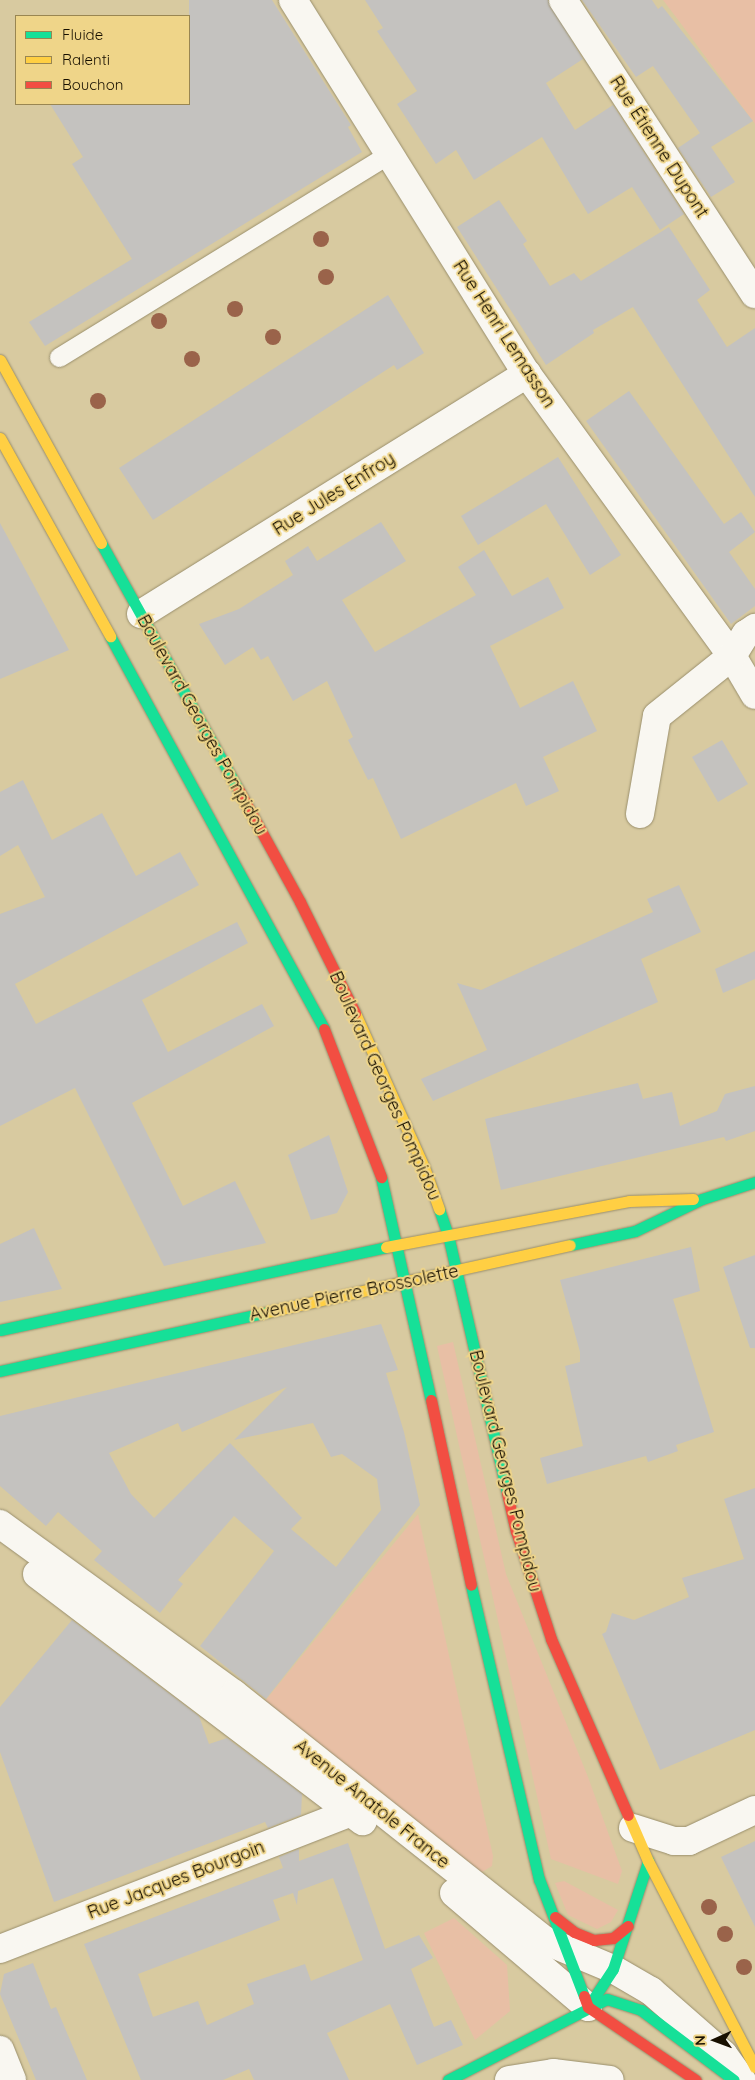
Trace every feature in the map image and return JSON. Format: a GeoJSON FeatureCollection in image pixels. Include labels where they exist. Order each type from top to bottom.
{"type":"FeatureCollection","features":[{"type":"Feature","properties":{"kind":"main road","name":"Boulevard Georges Pompidou"},"geometry":{"type":"LineString","coordinates":[[0,360],[338,976],[424,1167],[448,1235],[516,1530],[531,1584],[551,1639],[648,1861],[755,2067]]}},
{"type":"Feature","properties":{"kind":"main road","name":"Boulevard Georges Pompidou"},"geometry":{"type":"LineString","coordinates":[[0,438],[322,1027],[383,1182],[539,1878],[569,1950],[588,2007]]}},
{"type":"Feature","properties":{"kind":"main road","name":"Avenue Pierre Brossolette"},"geometry":{"type":"LineString","coordinates":[[0,1371],[635,1232],[702,1199],[755,1182]]}},
{"type":"Feature","properties":{"kind":"main road","name":"Avenue Pierre Brossolette"},"geometry":{"type":"LineString","coordinates":[[0,1330],[397,1245],[629,1201],[702,1199]]}},
{"type":"Feature","properties":{"kind":"main road"},"geometry":{"type":"LineString","coordinates":[[588,2007],[613,1969],[648,1861]]}},
{"type":"Feature","properties":{"kind":"main road","name":"Boulevard Georges Pompidou"},"geometry":{"type":"LineString","coordinates":[[555,1917],[574,1932],[594,1940],[614,1938],[628,1926]]}},
{"type":"Feature","properties":{"kind":"main road"},"geometry":{"type":"LineString","coordinates":[[448,2080],[607,1999],[641,2010],[734,2080]]}},
{"type":"Feature","properties":{"kind":"main road","name":"Avenue Anatole France"},"geometry":{"type":"LineString","coordinates":[[588,2007],[696,2080]]}},
{"type":"Feature","properties":{"kind":"street","name":"Rue Henri Lemasson"},"geometry":{"type":"LineString","coordinates":[[293,0],[527,374],[732,656],[755,695]]}},
{"type":"Feature","properties":{"kind":"street","name":"Rue Étienne Dupont"},"geometry":{"type":"LineString","coordinates":[[563,0],[755,294]]}},
{"type":"Feature","properties":{"kind":"street","name":"Rue Jules Enfroy"},"geometry":{"type":"LineString","coordinates":[[141,614],[527,374]]}},
{"type":"Feature","properties":{"kind":"street"},"geometry":{"type":"LineString","coordinates":[[640,814],[657,716],[732,656],[746,634],[755,628]]}},
{"type":"Feature","properties":{"kind":"street","name":"Avenue Anatole France"},"geometry":{"type":"LineString","coordinates":[[0,1524],[234,1694],[544,1940],[613,1969],[651,1991],[723,2054],[742,2080]]}},
{"type":"Feature","properties":{"kind":"street","name":"Avenue Anatole France"},"geometry":{"type":"LineString","coordinates":[[0,1546],[352,1812],[465,1902],[588,2007]]}},
{"type":"Feature","properties":{"kind":"street"},"geometry":{"type":"LineString","coordinates":[[633,1828],[674,1840],[689,1841],[755,1810]]}},
{"type":"Feature","properties":{"kind":"street","name":"Rue Jacques Bourgoin"},"geometry":{"type":"LineString","coordinates":[[0,1948],[352,1812]]}},
{"type":"Feature","properties":{"kind":"street"},"geometry":{"type":"LineString","coordinates":[[0,2050],[12,2080]]}},
{"type":"Feature","properties":{"kind":"street"},"geometry":{"type":"LineString","coordinates":[[509,2080],[553,2073],[610,2080]]}},
{"type":"Feature","properties":{"kind":"lane"},"geometry":{"type":"LineString","coordinates":[[59,357],[390,154]]}},
{"type":"Feature","properties":{"kind":"shaded area"},"geometry":{"type":"Polygon","coordinates":[[[663,0],[755,0],[755,124],[679,21],[663,0]]]}},
{"type":"Feature","properties":{"kind":"shaded area"},"geometry":{"type":"Polygon","coordinates":[[[453,1342],[506,1574],[588,1777],[622,1871],[618,1884],[551,1859],[437,1346],[453,1342]]]}},
{"type":"Feature","properties":{"kind":"shaded area"},"geometry":{"type":"Polygon","coordinates":[[[418,1514],[493,1856],[492,1866],[482,1872],[472,1867],[265,1701],[418,1514]]]}},
{"type":"Feature","properties":{"kind":"shaded area"},"geometry":{"type":"Polygon","coordinates":[[[564,1881],[618,1910],[611,1922],[597,1929],[568,1915],[555,1883],[564,1881]]]}},
{"type":"Feature","properties":{"kind":"shaded area"},"geometry":{"type":"Polygon","coordinates":[[[454,1918],[507,1965],[510,2011],[475,2040],[424,1933],[454,1918]]]}},
{"type":"Feature","properties":{"kind":"building"},"geometry":{"type":"Polygon","coordinates":[[[189,0],[272,0],[351,125],[348,127],[362,152],[45,346],[29,322],[132,259],[72,164],[83,157],[51,105],[190,105],[189,0]]]}},
{"type":"Feature","properties":{"kind":"building"},"geometry":{"type":"Polygon","coordinates":[[[365,0],[548,0],[583,59],[546,83],[575,130],[613,105],[684,214],[660,230],[632,187],[588,214],[542,137],[474,180],[456,150],[436,164],[397,104],[417,91],[377,31],[383,28],[365,0]]]}},
{"type":"Feature","properties":{"kind":"building"},"geometry":{"type":"Polygon","coordinates":[[[582,0],[652,0],[658,9],[662,6],[753,121],[711,147],[735,182],[711,197],[678,148],[700,133],[653,66],[636,77],[582,0]]]}},
{"type":"Feature","properties":{"kind":"building"},"geometry":{"type":"Polygon","coordinates":[[[499,200],[527,241],[523,244],[550,286],[574,273],[581,281],[669,227],[710,290],[697,300],[727,347],[755,328],[755,497],[633,307],[593,330],[594,333],[546,365],[457,227],[499,200]]]}},
{"type":"Feature","properties":{"kind":"building"},"geometry":{"type":"Polygon","coordinates":[[[388,295],[424,353],[397,370],[394,365],[153,520],[119,468],[388,295]]]}},
{"type":"Feature","properties":{"kind":"building"},"geometry":{"type":"Polygon","coordinates":[[[629,391],[724,524],[741,512],[755,532],[729,552],[755,589],[755,606],[731,624],[586,421],[629,391]]]}},
{"type":"Feature","properties":{"kind":"building"},"geometry":{"type":"Polygon","coordinates":[[[558,457],[621,555],[590,575],[546,504],[478,545],[461,516],[558,457]]]}},
{"type":"Feature","properties":{"kind":"building"},"geometry":{"type":"Polygon","coordinates":[[[381,522],[406,561],[342,600],[375,652],[476,595],[458,567],[484,550],[512,596],[548,577],[564,608],[490,646],[520,708],[573,681],[597,731],[543,757],[559,791],[526,806],[516,783],[401,839],[373,778],[368,780],[348,740],[353,737],[327,681],[293,701],[268,656],[261,660],[253,647],[225,665],[199,624],[239,609],[293,575],[285,561],[308,546],[317,561],[381,522]]]}},
{"type":"Feature","properties":{"kind":"building"},"geometry":{"type":"Polygon","coordinates":[[[0,523],[69,650],[0,679],[0,523]]]}},
{"type":"Feature","properties":{"kind":"building"},"geometry":{"type":"Polygon","coordinates":[[[722,740],[748,784],[718,802],[692,757],[722,740]]]}},
{"type":"Feature","properties":{"kind":"building"},"geometry":{"type":"Polygon","coordinates":[[[23,780],[52,840],[102,813],[136,876],[180,852],[199,885],[15,984],[36,1024],[237,922],[248,943],[142,1000],[168,1052],[262,1004],[274,1026],[132,1103],[183,1206],[235,1181],[266,1243],[164,1266],[75,1088],[0,1126],[0,914],[45,897],[18,845],[0,856],[0,792],[23,780]]]}},
{"type":"Feature","properties":{"kind":"building"},"geometry":{"type":"Polygon","coordinates":[[[679,885],[701,932],[641,959],[658,1002],[433,1101],[421,1079],[487,1050],[457,983],[481,990],[653,912],[647,899],[679,885]]]}},
{"type":"Feature","properties":{"kind":"building"},"geometry":{"type":"Polygon","coordinates":[[[755,951],[755,979],[723,993],[715,969],[755,951]]]}},
{"type":"Feature","properties":{"kind":"building"},"geometry":{"type":"Polygon","coordinates":[[[638,1083],[643,1099],[672,1092],[680,1126],[717,1111],[725,1094],[755,1086],[755,1131],[726,1141],[724,1137],[501,1190],[485,1119],[638,1083]]]}},
{"type":"Feature","properties":{"kind":"building"},"geometry":{"type":"Polygon","coordinates":[[[329,1135],[348,1192],[337,1213],[311,1220],[288,1155],[329,1135]]]}},
{"type":"Feature","properties":{"kind":"building"},"geometry":{"type":"Polygon","coordinates":[[[34,1228],[62,1289],[0,1302],[0,1244],[34,1228]]]}},
{"type":"Feature","properties":{"kind":"building"},"geometry":{"type":"Polygon","coordinates":[[[691,1247],[700,1291],[673,1299],[714,1432],[676,1445],[678,1451],[648,1462],[646,1456],[547,1484],[540,1458],[583,1446],[565,1366],[580,1362],[580,1352],[560,1280],[691,1247]]]}},
{"type":"Feature","properties":{"kind":"building"},"geometry":{"type":"Polygon","coordinates":[[[755,1255],[755,1348],[750,1348],[723,1267],[755,1255]]]}},
{"type":"Feature","properties":{"kind":"building"},"geometry":{"type":"Polygon","coordinates":[[[381,1324],[398,1370],[386,1373],[404,1432],[420,1505],[266,1699],[200,1646],[274,1551],[234,1516],[178,1580],[183,1584],[160,1613],[94,1560],[102,1551],[58,1512],[46,1526],[0,1486],[0,1416],[381,1324]],[[287,1387],[182,1432],[178,1423],[109,1453],[131,1494],[154,1518],[230,1443],[302,1518],[291,1529],[336,1567],[381,1510],[377,1479],[342,1454],[331,1457],[313,1423],[234,1440],[287,1387]]]}},
{"type":"Feature","properties":{"kind":"building"},"geometry":{"type":"Polygon","coordinates":[[[755,1488],[755,1730],[660,1770],[602,1634],[606,1632],[612,1613],[634,1620],[689,1597],[682,1578],[744,1559],[724,1499],[755,1488]]]}},
{"type":"Feature","properties":{"kind":"building"},"geometry":{"type":"Polygon","coordinates":[[[72,1620],[199,1716],[209,1744],[227,1738],[302,1794],[301,1815],[268,1828],[265,1822],[54,1902],[0,1752],[0,1707],[72,1620]]]}},
{"type":"Feature","properties":{"kind":"building"},"geometry":{"type":"Polygon","coordinates":[[[755,1841],[755,1927],[721,1857],[755,1841]]]}},
{"type":"Feature","properties":{"kind":"building"},"geometry":{"type":"Polygon","coordinates":[[[348,1843],[385,1949],[419,1935],[433,1958],[411,1969],[434,2027],[451,2020],[463,2045],[417,2065],[390,2004],[327,2033],[349,2080],[254,2080],[249,2069],[223,2080],[141,2080],[84,1944],[283,1868],[279,1857],[299,1849],[299,1861],[348,1843]],[[333,1878],[298,1891],[297,1905],[293,1893],[273,1900],[280,1920],[138,1974],[153,2017],[198,2001],[207,2025],[254,2004],[247,1984],[305,1964],[311,1981],[363,1960],[333,1878]]]}},
{"type":"Feature","properties":{"kind":"building"},"geometry":{"type":"Polygon","coordinates":[[[33,1963],[51,2009],[56,2007],[87,2080],[36,2080],[0,1994],[4,1974],[33,1963]]]}},
{"type":"Feature","properties":{"kind":"traffic: fast"},"geometry":{"type":"LineString","coordinates":[[101,543],[238,789]]}},
{"type":"Feature","properties":{"kind":"traffic: fast"},"geometry":{"type":"LineString","coordinates":[[110,636],[324,1029]]}},
{"type":"Feature","properties":{"kind":"traffic: fast"},"geometry":{"type":"LineString","coordinates":[[381,1177],[431,1400]]}},
{"type":"Feature","properties":{"kind":"traffic: fast"},"geometry":{"type":"LineString","coordinates":[[570,1245],[635,1231],[702,1199],[755,1182]]}},
{"type":"Feature","properties":{"kind":"traffic: fast"},"geometry":{"type":"LineString","coordinates":[[439,1209],[448,1235],[507,1493]]}},
{"type":"Feature","properties":{"kind":"traffic: fast"},"geometry":{"type":"LineString","coordinates":[[0,1330],[386,1247]]}},
{"type":"Feature","properties":{"kind":"traffic: fast"},"geometry":{"type":"LineString","coordinates":[[0,1371],[268,1312]]}},
{"type":"Feature","properties":{"kind":"traffic: fast"},"geometry":{"type":"LineString","coordinates":[[471,1585],[539,1879],[584,1996]]}},
{"type":"Feature","properties":{"kind":"traffic: fast"},"geometry":{"type":"LineString","coordinates":[[588,2007],[613,1969],[648,1861]]}},
{"type":"Feature","properties":{"kind":"traffic: fast"},"geometry":{"type":"LineString","coordinates":[[448,2080],[607,1999],[641,2010],[734,2080]]}},
{"type":"Feature","properties":{"kind":"traffic: slow"},"geometry":{"type":"LineString","coordinates":[[0,360],[101,543]]}},
{"type":"Feature","properties":{"kind":"traffic: slow"},"geometry":{"type":"LineString","coordinates":[[0,438],[110,636]]}},
{"type":"Feature","properties":{"kind":"traffic: slow"},"geometry":{"type":"LineString","coordinates":[[355,1013],[424,1167],[439,1209]]}},
{"type":"Feature","properties":{"kind":"traffic: slow"},"geometry":{"type":"LineString","coordinates":[[386,1247],[629,1201],[693,1199]]}},
{"type":"Feature","properties":{"kind":"traffic: slow"},"geometry":{"type":"LineString","coordinates":[[268,1312],[570,1245]]}},
{"type":"Feature","properties":{"kind":"traffic: slow"},"geometry":{"type":"LineString","coordinates":[[628,1815],[648,1861],[755,2067]]}},
{"type":"Feature","properties":{"kind":"traffic: jam"},"geometry":{"type":"LineString","coordinates":[[238,789],[300,902],[355,1013]]}},
{"type":"Feature","properties":{"kind":"traffic: jam"},"geometry":{"type":"LineString","coordinates":[[324,1029],[381,1177]]}},
{"type":"Feature","properties":{"kind":"traffic: jam"},"geometry":{"type":"LineString","coordinates":[[431,1400],[471,1585]]}},
{"type":"Feature","properties":{"kind":"traffic: jam"},"geometry":{"type":"LineString","coordinates":[[507,1493],[516,1531],[551,1639],[628,1815]]}},
{"type":"Feature","properties":{"kind":"traffic: jam"},"geometry":{"type":"LineString","coordinates":[[555,1917],[574,1932],[594,1940],[613,1938],[628,1926]]}},
{"type":"Feature","properties":{"kind":"traffic: jam"},"geometry":{"type":"LineString","coordinates":[[584,1996],[588,2007],[696,2080]]}}]}
